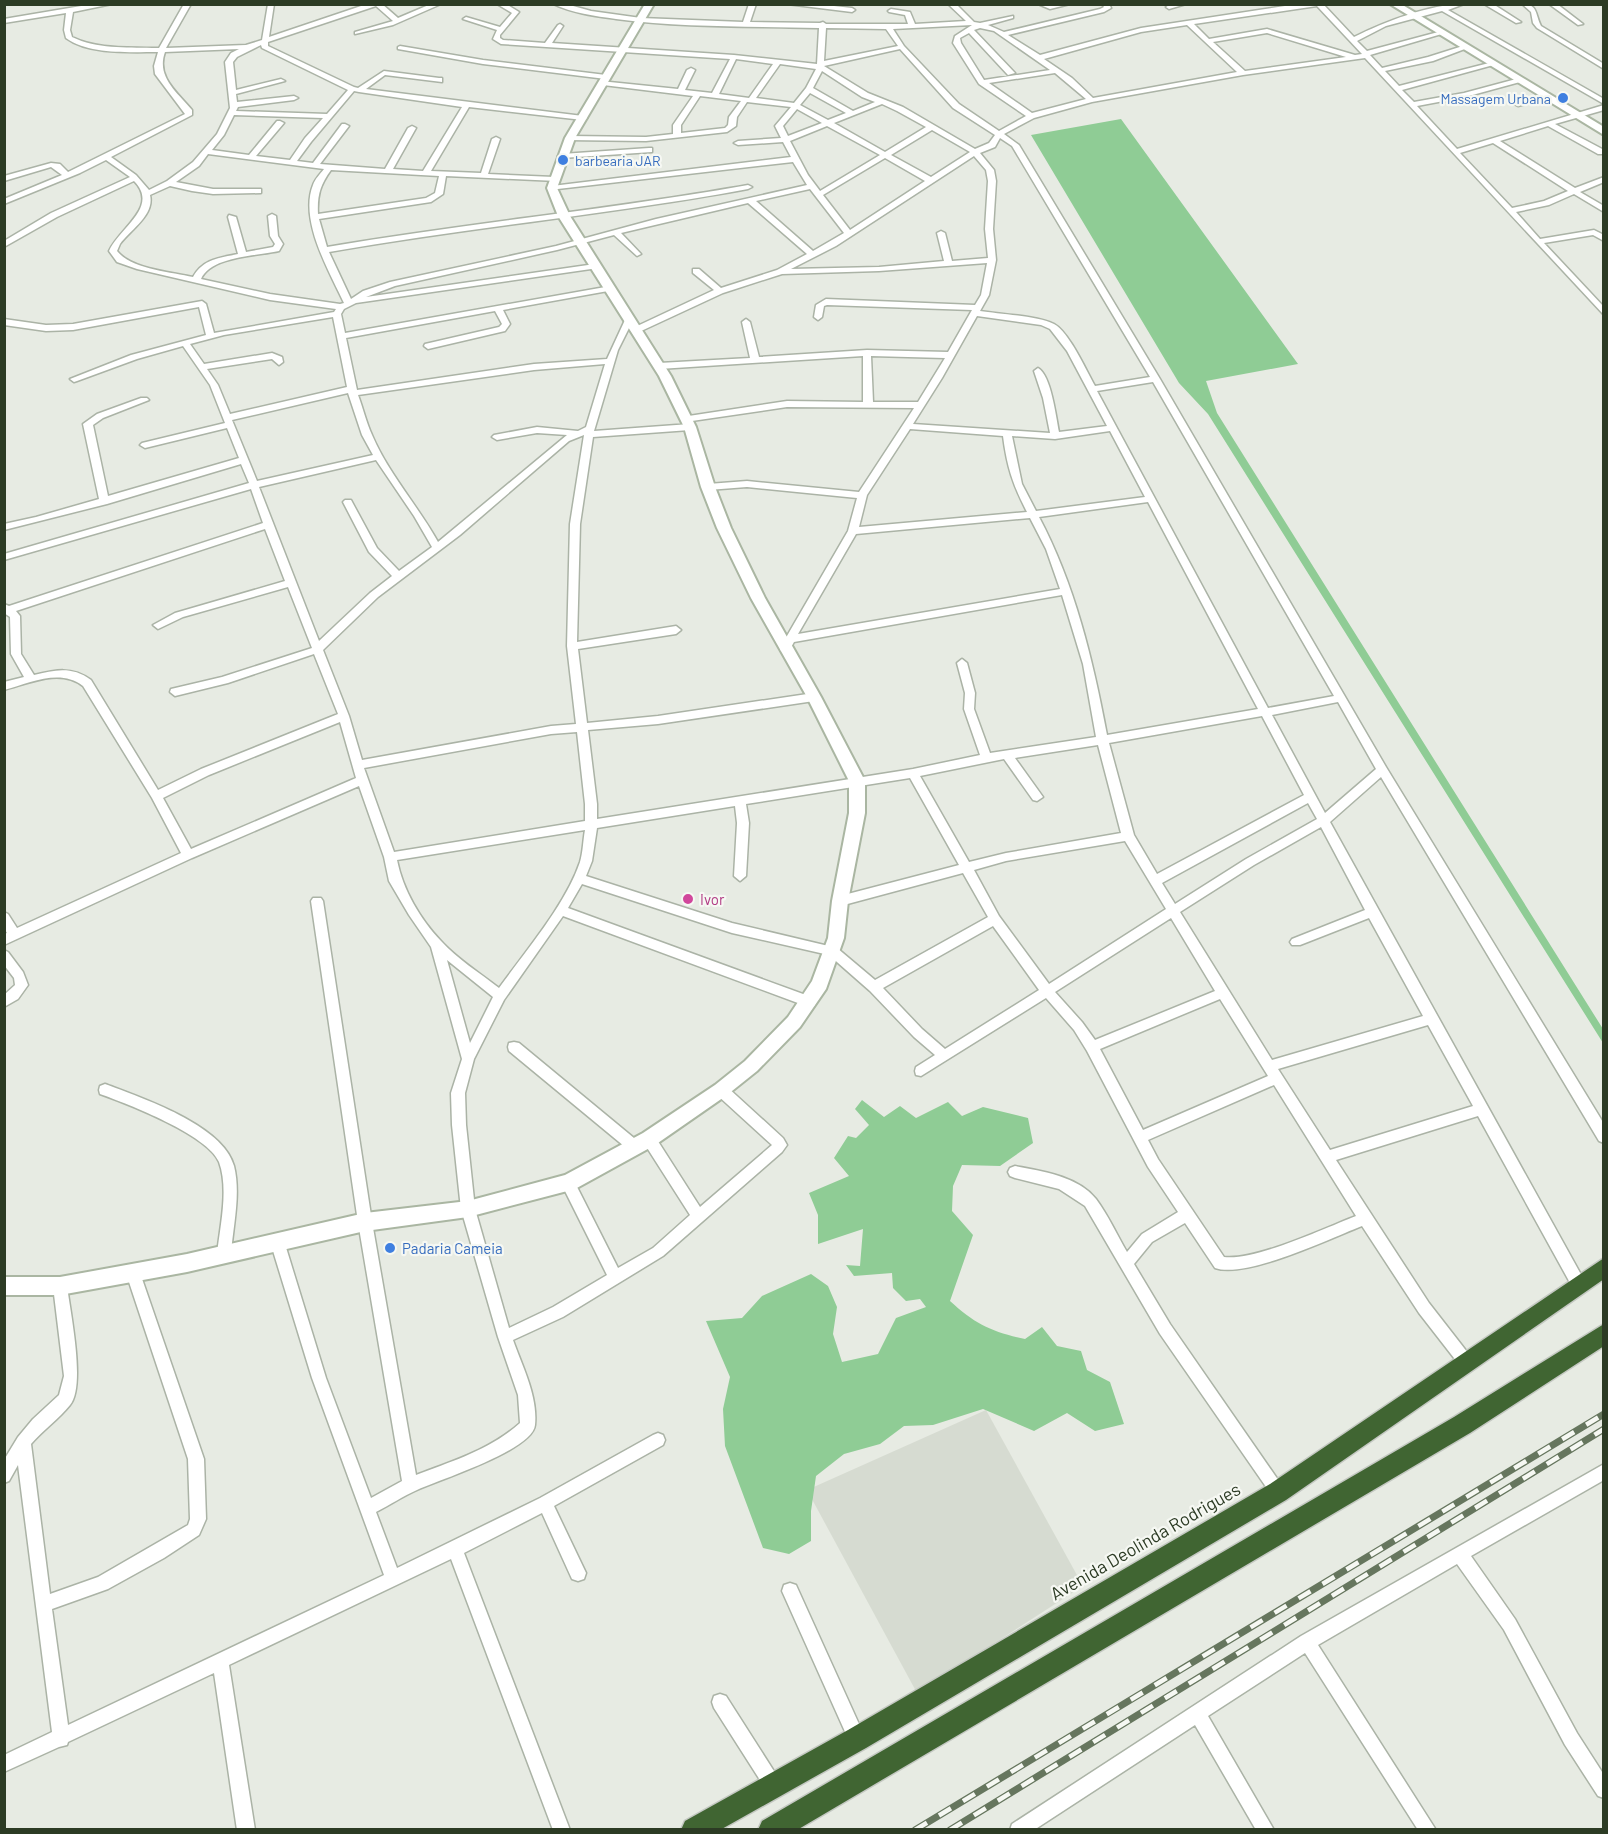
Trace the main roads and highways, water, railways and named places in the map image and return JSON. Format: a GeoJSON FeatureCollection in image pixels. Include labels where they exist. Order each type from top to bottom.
{"type":"FeatureCollection","features":[{"type":"Feature","properties":{"kind":"highway","name":"Avenida Deolinda Rodrigues"},"geometry":{"type":"LineString","coordinates":[[694,1830],[857,1739],[1278,1492],[1604,1267]]}},
{"type":"Feature","properties":{"kind":"highway"},"geometry":{"type":"LineString","coordinates":[[771,1830],[1462,1425],[1604,1334]]}},
{"type":"Feature","properties":{"kind":"railway"},"geometry":{"type":"LineString","coordinates":[[915,1830],[1604,1414]]}},
{"type":"Feature","properties":{"kind":"railway"},"geometry":{"type":"LineString","coordinates":[[950,1830],[1604,1429]]}},
{"type":"Feature","properties":{"kind":"place","name":"Massagem Urbana"},"geometry":{"type":"Point","coordinates":[1563,98]}},
{"type":"Feature","properties":{"kind":"place","name":"barbearia JAR"},"geometry":{"type":"Point","coordinates":[563,160]}},
{"type":"Feature","properties":{"kind":"place","name":"Ivor"},"geometry":{"type":"Point","coordinates":[688,899]}},
{"type":"Feature","properties":{"kind":"place","name":"Padaria Cameia"},"geometry":{"type":"Point","coordinates":[390,1248]}}]}
